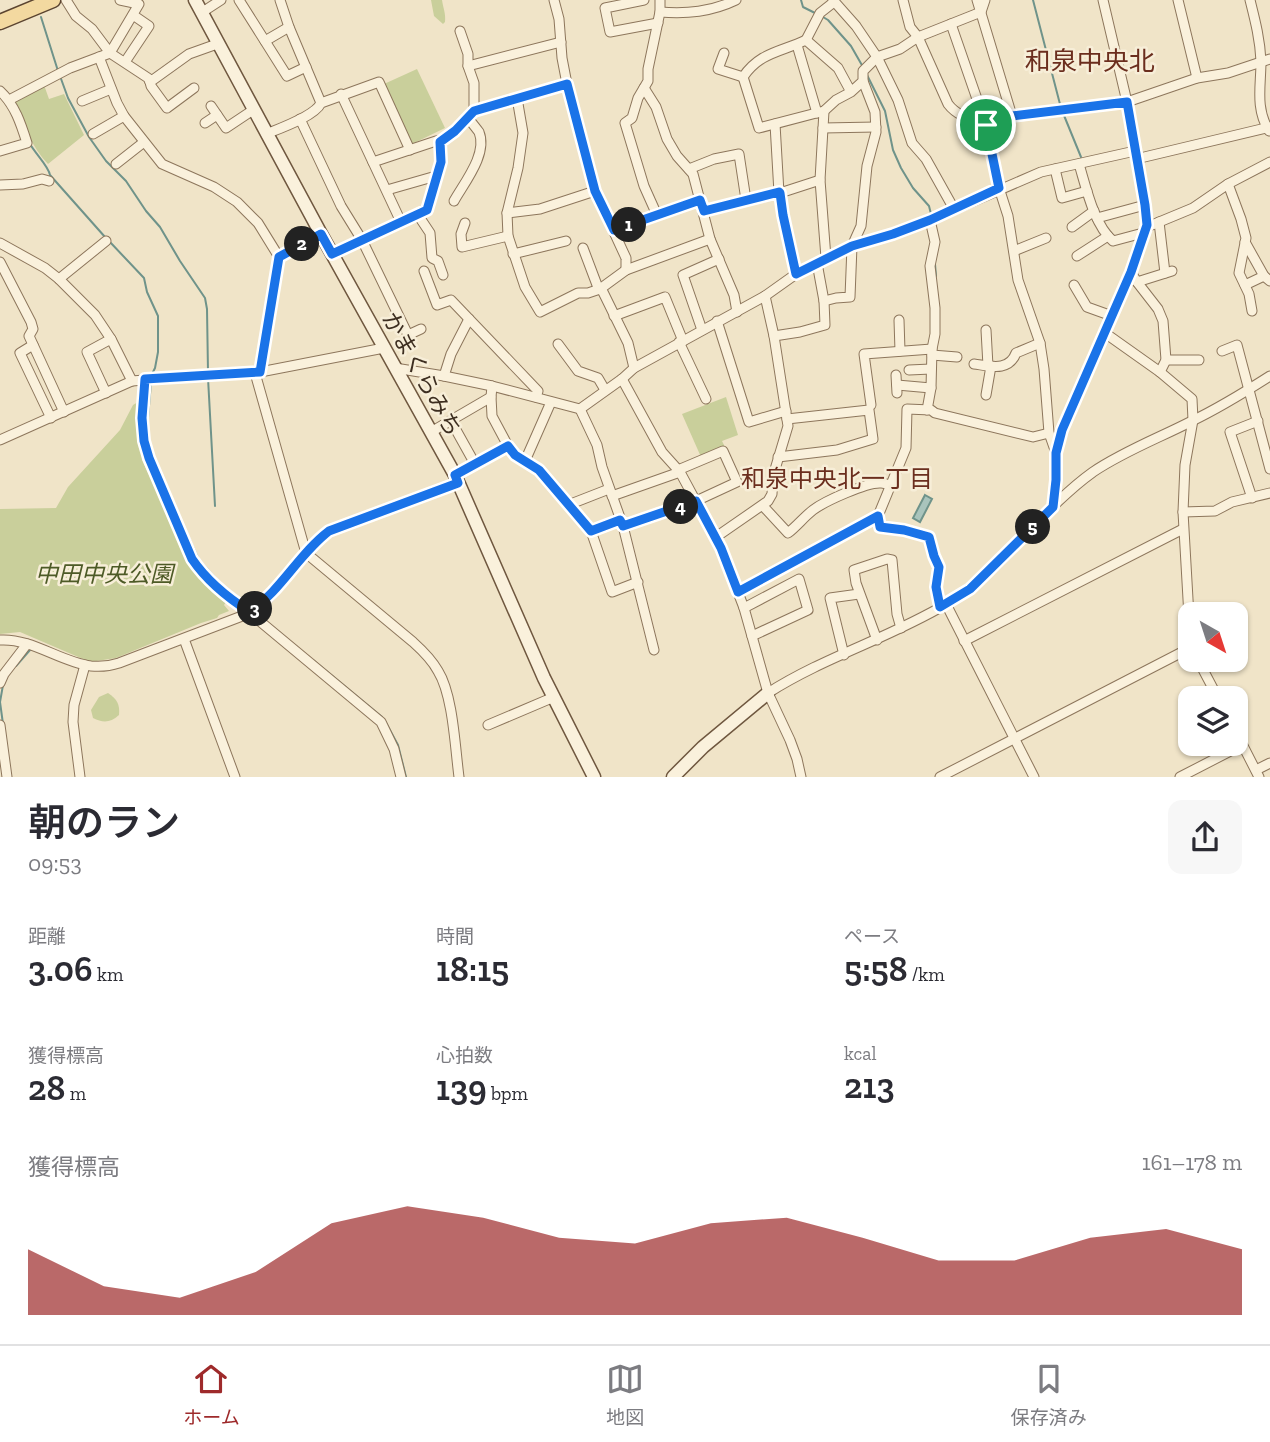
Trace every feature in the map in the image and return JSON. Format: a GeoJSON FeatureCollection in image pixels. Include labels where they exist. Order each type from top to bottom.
{"type":"FeatureCollection","features":[{"type":"Feature","properties":{"kind":"main road"},"geometry":{"type":"LineString","coordinates":[[0,12],[30,0]]}},
{"type":"Feature","properties":{"kind":"main road"},"geometry":{"type":"LineString","coordinates":[[0,22],[53,0]]}},
{"type":"Feature","properties":{"kind":"main road","name":"かまくらみち"},"geometry":{"type":"LineString","coordinates":[[195,0],[457,479],[554,697],[594,777]]}},
{"type":"Feature","properties":{"kind":"main road"},"geometry":{"type":"LineString","coordinates":[[673,777],[703,747],[768,693]]}},
{"type":"Feature","properties":{"kind":"street"},"geometry":{"type":"LineString","coordinates":[[66,0],[76,16],[92,29],[110,53],[148,78],[167,108],[194,88]]}},
{"type":"Feature","properties":{"kind":"street"},"geometry":{"type":"LineString","coordinates":[[9,100],[70,68],[110,53],[139,4],[120,0]]}},
{"type":"Feature","properties":{"kind":"street"},"geometry":{"type":"LineString","coordinates":[[201,13],[221,0]]}},
{"type":"Feature","properties":{"kind":"street"},"geometry":{"type":"LineString","coordinates":[[239,0],[287,76],[306,67]]}},
{"type":"Feature","properties":{"kind":"street"},"geometry":{"type":"LineString","coordinates":[[280,0],[321,103]]}},
{"type":"Feature","properties":{"kind":"street"},"geometry":{"type":"LineString","coordinates":[[554,0],[567,84],[595,191],[626,258],[626,270]]}},
{"type":"Feature","properties":{"kind":"street"},"geometry":{"type":"LineString","coordinates":[[644,0],[605,8],[610,32],[658,23]]}},
{"type":"Feature","properties":{"kind":"street"},"geometry":{"type":"LineString","coordinates":[[657,215],[644,186],[625,122],[632,118],[638,98],[648,81],[660,0]]}},
{"type":"Feature","properties":{"kind":"street"},"geometry":{"type":"LineString","coordinates":[[660,12],[683,14],[708,10],[736,0]]}},
{"type":"Feature","properties":{"kind":"street"},"geometry":{"type":"LineString","coordinates":[[903,0],[907,18],[948,104],[952,110],[986,125],[1012,116],[1127,102],[1197,78],[1228,73],[1265,60]]}},
{"type":"Feature","properties":{"kind":"street"},"geometry":{"type":"LineString","coordinates":[[977,0],[1012,116]]}},
{"type":"Feature","properties":{"kind":"street"},"geometry":{"type":"LineString","coordinates":[[743,77],[759,128],[820,112],[851,92],[877,57],[981,12],[985,0]]}},
{"type":"Feature","properties":{"kind":"street"},"geometry":{"type":"LineString","coordinates":[[1053,507],[1056,453],[1062,430],[1131,272],[1145,229],[1145,205],[1127,102],[1103,0]]}},
{"type":"Feature","properties":{"kind":"street"},"geometry":{"type":"LineString","coordinates":[[1178,0],[1197,78]]}},
{"type":"Feature","properties":{"kind":"street"},"geometry":{"type":"LineString","coordinates":[[580,409],[634,368],[765,296],[796,274],[852,246],[932,219],[1041,172],[1269,129],[1261,115],[1259,100],[1265,60],[1250,0]]}},
{"type":"Feature","properties":{"kind":"street"},"geometry":{"type":"LineString","coordinates":[[743,77],[758,60],[802,42],[819,16],[834,1],[856,26],[877,57],[898,100],[912,143],[926,159],[954,209]]}},
{"type":"Feature","properties":{"kind":"street"},"geometry":{"type":"LineString","coordinates":[[125,62],[149,26],[133,15]]}},
{"type":"Feature","properties":{"kind":"street"},"geometry":{"type":"LineString","coordinates":[[951,24],[986,125],[999,188],[1008,216],[1018,280],[1040,343],[1049,433],[1056,453]]}},
{"type":"Feature","properties":{"kind":"street"},"geometry":{"type":"LineString","coordinates":[[265,41],[289,27]]}},
{"type":"Feature","properties":{"kind":"street"},"geometry":{"type":"LineString","coordinates":[[454,201],[475,168],[481,144],[475,112],[474,83],[460,32]]}},
{"type":"Feature","properties":{"kind":"street"},"geometry":{"type":"LineString","coordinates":[[470,65],[561,42]]}},
{"type":"Feature","properties":{"kind":"street"},"geometry":{"type":"LineString","coordinates":[[802,42],[838,68],[851,92]]}},
{"type":"Feature","properties":{"kind":"street"},"geometry":{"type":"LineString","coordinates":[[802,42],[823,128],[820,180],[827,258]]}},
{"type":"Feature","properties":{"kind":"street"},"geometry":{"type":"LineString","coordinates":[[150,82],[189,54],[217,44]]}},
{"type":"Feature","properties":{"kind":"street"},"geometry":{"type":"LineString","coordinates":[[724,53],[718,69],[743,77]]}},
{"type":"Feature","properties":{"kind":"street"},"geometry":{"type":"LineString","coordinates":[[99,57],[124,116],[162,164],[214,187],[237,202],[258,223],[279,257],[257,373],[306,553],[414,642],[439,672],[448,696],[459,777]]}},
{"type":"Feature","properties":{"kind":"street"},"geometry":{"type":"LineString","coordinates":[[824,301],[850,297],[852,246],[861,226],[867,166],[876,127],[875,112],[864,73]]}},
{"type":"Feature","properties":{"kind":"street"},"geometry":{"type":"LineString","coordinates":[[266,134],[300,119],[319,108],[321,103],[379,82],[410,150]]}},
{"type":"Feature","properties":{"kind":"street"},"geometry":{"type":"LineString","coordinates":[[373,162],[440,142],[475,112],[567,84]]}},
{"type":"Feature","properties":{"kind":"street"},"geometry":{"type":"LineString","coordinates":[[644,88],[656,107],[667,139],[677,156],[693,174],[710,239],[734,295],[737,312]]}},
{"type":"Feature","properties":{"kind":"street"},"geometry":{"type":"LineString","coordinates":[[82,101],[111,89]]}},
{"type":"Feature","properties":{"kind":"street"},"geometry":{"type":"LineString","coordinates":[[0,91],[9,100],[18,117],[27,143],[0,151]]}},
{"type":"Feature","properties":{"kind":"street"},"geometry":{"type":"LineString","coordinates":[[341,94],[401,222]]}},
{"type":"Feature","properties":{"kind":"street"},"geometry":{"type":"LineString","coordinates":[[517,98],[523,133],[507,213],[508,236],[525,286],[540,312],[578,293],[600,289],[626,270],[710,239]]}},
{"type":"Feature","properties":{"kind":"street"},"geometry":{"type":"LineString","coordinates":[[205,123],[214,111],[226,128],[253,110]]}},
{"type":"Feature","properties":{"kind":"street"},"geometry":{"type":"LineString","coordinates":[[93,134],[124,116]]}},
{"type":"Feature","properties":{"kind":"street"},"geometry":{"type":"LineString","coordinates":[[300,119],[341,206],[362,240],[408,335],[421,329]]}},
{"type":"Feature","properties":{"kind":"street"},"geometry":{"type":"LineString","coordinates":[[775,124],[779,193],[796,274]]}},
{"type":"Feature","properties":{"kind":"street"},"geometry":{"type":"LineString","coordinates":[[823,128],[876,127]]}},
{"type":"Feature","properties":{"kind":"street"},"geometry":{"type":"LineString","coordinates":[[116,164],[144,142]]}},
{"type":"Feature","properties":{"kind":"street"},"geometry":{"type":"LineString","coordinates":[[332,254],[427,210],[441,162],[440,142]]}},
{"type":"Feature","properties":{"kind":"street"},"geometry":{"type":"LineString","coordinates":[[689,169],[739,153],[746,200]]}},
{"type":"Feature","properties":{"kind":"street"},"geometry":{"type":"LineString","coordinates":[[1079,164],[1096,214],[1113,241],[1193,208],[1228,184],[1270,162]]}},
{"type":"Feature","properties":{"kind":"street"},"geometry":{"type":"LineString","coordinates":[[1055,169],[1062,198],[1087,191]]}},
{"type":"Feature","properties":{"kind":"street"},"geometry":{"type":"LineString","coordinates":[[387,190],[436,176]]}},
{"type":"Feature","properties":{"kind":"street"},"geometry":{"type":"LineString","coordinates":[[0,185],[23,184],[42,179],[49,181]]}},
{"type":"Feature","properties":{"kind":"street"},"geometry":{"type":"LineString","coordinates":[[704,211],[820,180]]}},
{"type":"Feature","properties":{"kind":"street"},"geometry":{"type":"LineString","coordinates":[[1228,184],[1246,238],[1239,273],[1249,293],[1252,311]]}},
{"type":"Feature","properties":{"kind":"street"},"geometry":{"type":"LineString","coordinates":[[507,213],[540,209],[595,191]]}},
{"type":"Feature","properties":{"kind":"street"},"geometry":{"type":"LineString","coordinates":[[614,230],[700,200]]}},
{"type":"Feature","properties":{"kind":"street"},"geometry":{"type":"LineString","coordinates":[[1072,227],[1096,214],[1145,205]]}},
{"type":"Feature","properties":{"kind":"street"},"geometry":{"type":"LineString","coordinates":[[418,215],[430,233],[432,258],[438,261],[443,275]]}},
{"type":"Feature","properties":{"kind":"street"},"geometry":{"type":"LineString","coordinates":[[927,410],[935,354],[935,308],[930,266],[935,242],[932,219]]}},
{"type":"Feature","properties":{"kind":"street"},"geometry":{"type":"LineString","coordinates":[[1137,282],[1169,272],[1159,222]]}},
{"type":"Feature","properties":{"kind":"street"},"geometry":{"type":"LineString","coordinates":[[464,223],[462,247],[508,236]]}},
{"type":"Feature","properties":{"kind":"street"},"geometry":{"type":"LineString","coordinates":[[279,257],[321,234]]}},
{"type":"Feature","properties":{"kind":"street"},"geometry":{"type":"LineString","coordinates":[[1077,256],[1108,236]]}},
{"type":"Feature","properties":{"kind":"street"},"geometry":{"type":"LineString","coordinates":[[1014,251],[1046,238]]}},
{"type":"Feature","properties":{"kind":"street"},"geometry":{"type":"LineString","coordinates":[[59,279],[106,242]]}},
{"type":"Feature","properties":{"kind":"street"},"geometry":{"type":"LineString","coordinates":[[513,254],[566,242]]}},
{"type":"Feature","properties":{"kind":"street"},"geometry":{"type":"LineString","coordinates":[[1245,242],[1267,279],[1245,285]]}},
{"type":"Feature","properties":{"kind":"street"},"geometry":{"type":"LineString","coordinates":[[0,243],[31,259],[59,279],[95,316],[111,339],[132,381]]}},
{"type":"Feature","properties":{"kind":"street"},"geometry":{"type":"LineString","coordinates":[[583,248],[600,289],[628,343],[634,368]]}},
{"type":"Feature","properties":{"kind":"street"},"geometry":{"type":"LineString","coordinates":[[702,330],[682,275],[719,259]]}},
{"type":"Feature","properties":{"kind":"street"},"geometry":{"type":"LineString","coordinates":[[0,262],[31,322],[33,329],[29,336],[64,412]]}},
{"type":"Feature","properties":{"kind":"street"},"geometry":{"type":"LineString","coordinates":[[774,336],[825,325],[817,263]]}},
{"type":"Feature","properties":{"kind":"street"},"geometry":{"type":"LineString","coordinates":[[424,271],[437,305],[451,300],[538,391],[536,397]]}},
{"type":"Feature","properties":{"kind":"street"},"geometry":{"type":"LineString","coordinates":[[1131,272],[1158,309],[1163,321],[1166,360],[1160,372]]}},
{"type":"Feature","properties":{"kind":"street"},"geometry":{"type":"LineString","coordinates":[[1074,285],[1087,307],[1112,316]]}},
{"type":"Feature","properties":{"kind":"street"},"geometry":{"type":"LineString","coordinates":[[614,316],[665,296],[681,342],[706,399]]}},
{"type":"Feature","properties":{"kind":"street"},"geometry":{"type":"LineString","coordinates":[[716,537],[763,506],[772,494],[773,476],[788,426],[765,296]]}},
{"type":"Feature","properties":{"kind":"street"},"geometry":{"type":"LineString","coordinates":[[444,376],[451,354],[469,319]]}},
{"type":"Feature","properties":{"kind":"street"},"geometry":{"type":"LineString","coordinates":[[899,320],[901,351]]}},
{"type":"Feature","properties":{"kind":"street"},"geometry":{"type":"LineString","coordinates":[[717,321],[749,422],[786,415],[869,410],[873,439],[837,450],[778,457]]}},
{"type":"Feature","properties":{"kind":"street"},"geometry":{"type":"LineString","coordinates":[[986,330],[990,366],[986,395]]}},
{"type":"Feature","properties":{"kind":"street"},"geometry":{"type":"LineString","coordinates":[[1105,333],[1192,398],[1193,421],[1185,465],[1183,512],[1188,602]]}},
{"type":"Feature","properties":{"kind":"street"},"geometry":{"type":"LineString","coordinates":[[106,393],[87,352],[111,339]]}},
{"type":"Feature","properties":{"kind":"street"},"geometry":{"type":"LineString","coordinates":[[974,364],[1007,366],[1016,353],[1040,343]]}},
{"type":"Feature","properties":{"kind":"street"},"geometry":{"type":"LineString","coordinates":[[558,344],[578,371],[598,378],[605,390]]}},
{"type":"Feature","properties":{"kind":"street"},"geometry":{"type":"LineString","coordinates":[[33,345],[20,353],[51,418]]}},
{"type":"Feature","properties":{"kind":"street"},"geometry":{"type":"LineString","coordinates":[[1222,351],[1237,345],[1270,469]]}},
{"type":"Feature","properties":{"kind":"street"},"geometry":{"type":"LineString","coordinates":[[0,426],[3,439],[132,381],[257,373],[384,348]]}},
{"type":"Feature","properties":{"kind":"street"},"geometry":{"type":"LineString","coordinates":[[871,405],[864,354],[901,351],[957,357]]}},
{"type":"Feature","properties":{"kind":"street"},"geometry":{"type":"LineString","coordinates":[[1166,360],[1199,360]]}},
{"type":"Feature","properties":{"kind":"street"},"geometry":{"type":"LineString","coordinates":[[395,368],[444,376],[492,392],[536,397],[580,409]]}},
{"type":"Feature","properties":{"kind":"street"},"geometry":{"type":"LineString","coordinates":[[909,370],[932,369]]}},
{"type":"Feature","properties":{"kind":"street"},"geometry":{"type":"LineString","coordinates":[[896,374],[897,389],[931,388]]}},
{"type":"Feature","properties":{"kind":"street"},"geometry":{"type":"LineString","coordinates":[[768,693],[812,669],[901,628],[970,589],[1053,507],[1093,472],[1139,446],[1193,421],[1270,376]]}},
{"type":"Feature","properties":{"kind":"street"},"geometry":{"type":"LineString","coordinates":[[149,378],[142,418],[144,441],[192,559],[212,583],[253,611],[381,722],[394,749],[401,777]]}},
{"type":"Feature","properties":{"kind":"street"},"geometry":{"type":"LineString","coordinates":[[622,379],[662,452],[679,471],[716,537],[744,608],[768,693],[790,740],[801,777]]}},
{"type":"Feature","properties":{"kind":"street"},"geometry":{"type":"LineString","coordinates":[[431,432],[492,392]]}},
{"type":"Feature","properties":{"kind":"street"},"geometry":{"type":"LineString","coordinates":[[492,392],[492,416],[508,446],[515,455],[539,470],[591,531],[612,592],[638,583]]}},
{"type":"Feature","properties":{"kind":"street"},"geometry":{"type":"LineString","coordinates":[[525,461],[551,402]]}},
{"type":"Feature","properties":{"kind":"street"},"geometry":{"type":"LineString","coordinates":[[580,409],[597,445],[622,523],[654,650]]}},
{"type":"Feature","properties":{"kind":"street"},"geometry":{"type":"LineString","coordinates":[[1034,777],[943,606],[936,587],[939,567],[929,537],[880,527],[878,516],[906,449],[907,410],[927,410],[1032,437],[1049,433]]}},
{"type":"Feature","properties":{"kind":"street"},"geometry":{"type":"LineString","coordinates":[[451,421],[475,464]]}},
{"type":"Feature","properties":{"kind":"street"},"geometry":{"type":"LineString","coordinates":[[1252,498],[1230,432],[1258,421]]}},
{"type":"Feature","properties":{"kind":"street"},"geometry":{"type":"LineString","coordinates":[[0,640],[17,641],[85,665],[106,666],[184,639],[253,611],[282,584],[321,537],[340,526],[457,479],[475,464],[508,446]]}},
{"type":"Feature","properties":{"kind":"street"},"geometry":{"type":"LineString","coordinates":[[568,505],[679,471],[723,451],[737,482],[696,501],[591,531]]}},
{"type":"Feature","properties":{"kind":"street"},"geometry":{"type":"LineString","coordinates":[[763,506],[788,533],[826,502],[873,484],[892,486]]}},
{"type":"Feature","properties":{"kind":"street"},"geometry":{"type":"LineString","coordinates":[[1183,512],[1215,510],[1232,502],[1270,493]]}},
{"type":"Feature","properties":{"kind":"street"},"geometry":{"type":"LineString","coordinates":[[738,592],[878,516]]}},
{"type":"Feature","properties":{"kind":"street"},"geometry":{"type":"LineString","coordinates":[[964,641],[1183,529]]}},
{"type":"Feature","properties":{"kind":"street"},"geometry":{"type":"LineString","coordinates":[[877,640],[859,594],[854,570],[887,559],[892,560],[897,614],[901,628]]}},
{"type":"Feature","properties":{"kind":"street"},"geometry":{"type":"LineString","coordinates":[[744,608],[799,579],[808,610],[752,636]]}},
{"type":"Feature","properties":{"kind":"street"},"geometry":{"type":"LineString","coordinates":[[844,655],[830,598],[859,594]]}},
{"type":"Feature","properties":{"kind":"street"},"geometry":{"type":"LineString","coordinates":[[184,639],[234,777]]}},
{"type":"Feature","properties":{"kind":"street"},"geometry":{"type":"LineString","coordinates":[[0,683],[27,645]]}},
{"type":"Feature","properties":{"kind":"street"},"geometry":{"type":"LineString","coordinates":[[940,777],[1178,654]]}},
{"type":"Feature","properties":{"kind":"street"},"geometry":{"type":"LineString","coordinates":[[80,777],[73,722],[74,705],[85,665]]}},
{"type":"Feature","properties":{"kind":"street"},"geometry":{"type":"LineString","coordinates":[[488,725],[554,697]]}},
{"type":"Feature","properties":{"kind":"street"},"geometry":{"type":"LineString","coordinates":[[0,725],[7,777]]}},
{"type":"Feature","properties":{"kind":"street"},"geometry":{"type":"LineString","coordinates":[[1180,777],[1221,756]]}},
{"type":"Feature","properties":{"kind":"street"},"geometry":{"type":"LineString","coordinates":[[1248,756],[1257,774],[1270,763]]}},
{"type":"Feature","properties":{"kind":"green space"},"geometry":{"type":"Polygon","coordinates":[[[431,0],[442,0],[445,16],[443,24],[434,16],[431,0]]]}},
{"type":"Feature","properties":{"kind":"green space"},"geometry":{"type":"Polygon","coordinates":[[[417,69],[445,128],[412,144],[384,84],[417,69]]]}},
{"type":"Feature","properties":{"kind":"green space"},"geometry":{"type":"Polygon","coordinates":[[[44,85],[49,99],[64,94],[84,135],[48,164],[32,142],[14,101],[44,85]]]}},
{"type":"Feature","properties":{"kind":"green space"},"geometry":{"type":"Polygon","coordinates":[[[726,397],[738,435],[722,441],[725,447],[701,457],[682,414],[726,397]]]}},
{"type":"Feature","properties":{"kind":"green space","name":"中田中央公園"},"geometry":{"type":"Polygon","coordinates":[[[138,402],[142,460],[187,555],[211,590],[226,602],[224,605],[229,611],[116,658],[90,662],[20,632],[0,634],[0,509],[56,508],[68,487],[120,430],[133,405],[138,402]]]}},
{"type":"Feature","properties":{"kind":"green space"},"geometry":{"type":"Polygon","coordinates":[[[108,693],[117,702],[119,715],[106,721],[93,718],[91,710],[99,697],[108,693]]]}},
{"type":"Feature","properties":{"kind":"water"},"geometry":{"type":"Polygon","coordinates":[[[925,495],[932,499],[920,522],[913,518],[925,495]]]}},
{"type":"Feature","properties":{"kind":"waterway"},"geometry":{"type":"LineString","coordinates":[[801,0],[803,7],[815,13]]}},
{"type":"Feature","properties":{"kind":"waterway"},"geometry":{"type":"LineString","coordinates":[[1033,0],[1061,108]]}},
{"type":"Feature","properties":{"kind":"waterway"},"geometry":{"type":"LineString","coordinates":[[41,17],[58,71]]}},
{"type":"Feature","properties":{"kind":"waterway"},"geometry":{"type":"LineString","coordinates":[[823,17],[851,46],[863,67]]}},
{"type":"Feature","properties":{"kind":"waterway"},"geometry":{"type":"LineString","coordinates":[[867,75],[885,111],[893,150],[901,168],[913,188],[929,206],[931,214]]}},
{"type":"Feature","properties":{"kind":"waterway"},"geometry":{"type":"LineString","coordinates":[[60,76],[68,98],[89,137],[160,227],[205,298],[208,372]]}},
{"type":"Feature","properties":{"kind":"waterway"},"geometry":{"type":"LineString","coordinates":[[1063,113],[1081,157]]}},
{"type":"Feature","properties":{"kind":"waterway"},"geometry":{"type":"LineString","coordinates":[[30,144],[50,175],[105,237]]}},
{"type":"Feature","properties":{"kind":"waterway"},"geometry":{"type":"LineString","coordinates":[[109,241],[144,278],[158,316],[158,352],[152,374]]}},
{"type":"Feature","properties":{"kind":"waterway"},"geometry":{"type":"LineString","coordinates":[[935,264],[936,276]]}},
{"type":"Feature","properties":{"kind":"waterway"},"geometry":{"type":"LineString","coordinates":[[208,378],[215,506]]}},
{"type":"Feature","properties":{"kind":"waterway"},"geometry":{"type":"LineString","coordinates":[[151,383],[147,429],[151,451]]}},
{"type":"Feature","properties":{"kind":"waterway"},"geometry":{"type":"LineString","coordinates":[[161,475],[174,506]]}},
{"type":"Feature","properties":{"kind":"waterway"},"geometry":{"type":"LineString","coordinates":[[178,514],[199,560],[220,583]]}},
{"type":"Feature","properties":{"kind":"waterway"},"geometry":{"type":"LineString","coordinates":[[16,666],[30,650]]}},
{"type":"Feature","properties":{"kind":"waterway"},"geometry":{"type":"LineString","coordinates":[[313,660],[382,717]]}},
{"type":"Feature","properties":{"kind":"waterway"},"geometry":{"type":"LineString","coordinates":[[3,685],[0,702],[3,724]]}},
{"type":"Feature","properties":{"kind":"waterway"},"geometry":{"type":"LineString","coordinates":[[385,721],[398,745],[406,777]]}},
{"type":"Feature","properties":{"kind":"district","name":"和泉中央北"},"geometry":{"type":"Point","coordinates":[1090,61]}},
{"type":"Feature","properties":{"kind":"district","name":"和泉中央北一丁目"},"geometry":{"type":"Point","coordinates":[837,478]}},
{"type":"Feature","properties":{"kind":"route"},"geometry":{"type":"LineString","coordinates":[[567,84],[595,191],[614,230],[700,200],[704,211],[779,192],[796,274],[852,246],[930,220],[999,188],[986,125],[1012,116],[1127,102],[1147,225],[1131,272],[1062,430],[1056,453],[1053,507],[970,589],[946,604],[940,607],[936,587],[939,567],[929,537],[880,527],[878,516],[738,592],[721,548],[696,501],[623,526],[620,520],[591,531],[539,470],[515,455],[508,446],[455,475],[458,483],[329,531],[306,553],[266,601],[250,612],[212,583],[192,559],[144,441],[142,418],[145,379],[260,372],[279,257],[321,234],[332,254],[427,210],[441,162],[440,142],[474,111],[567,84]]}}]}
